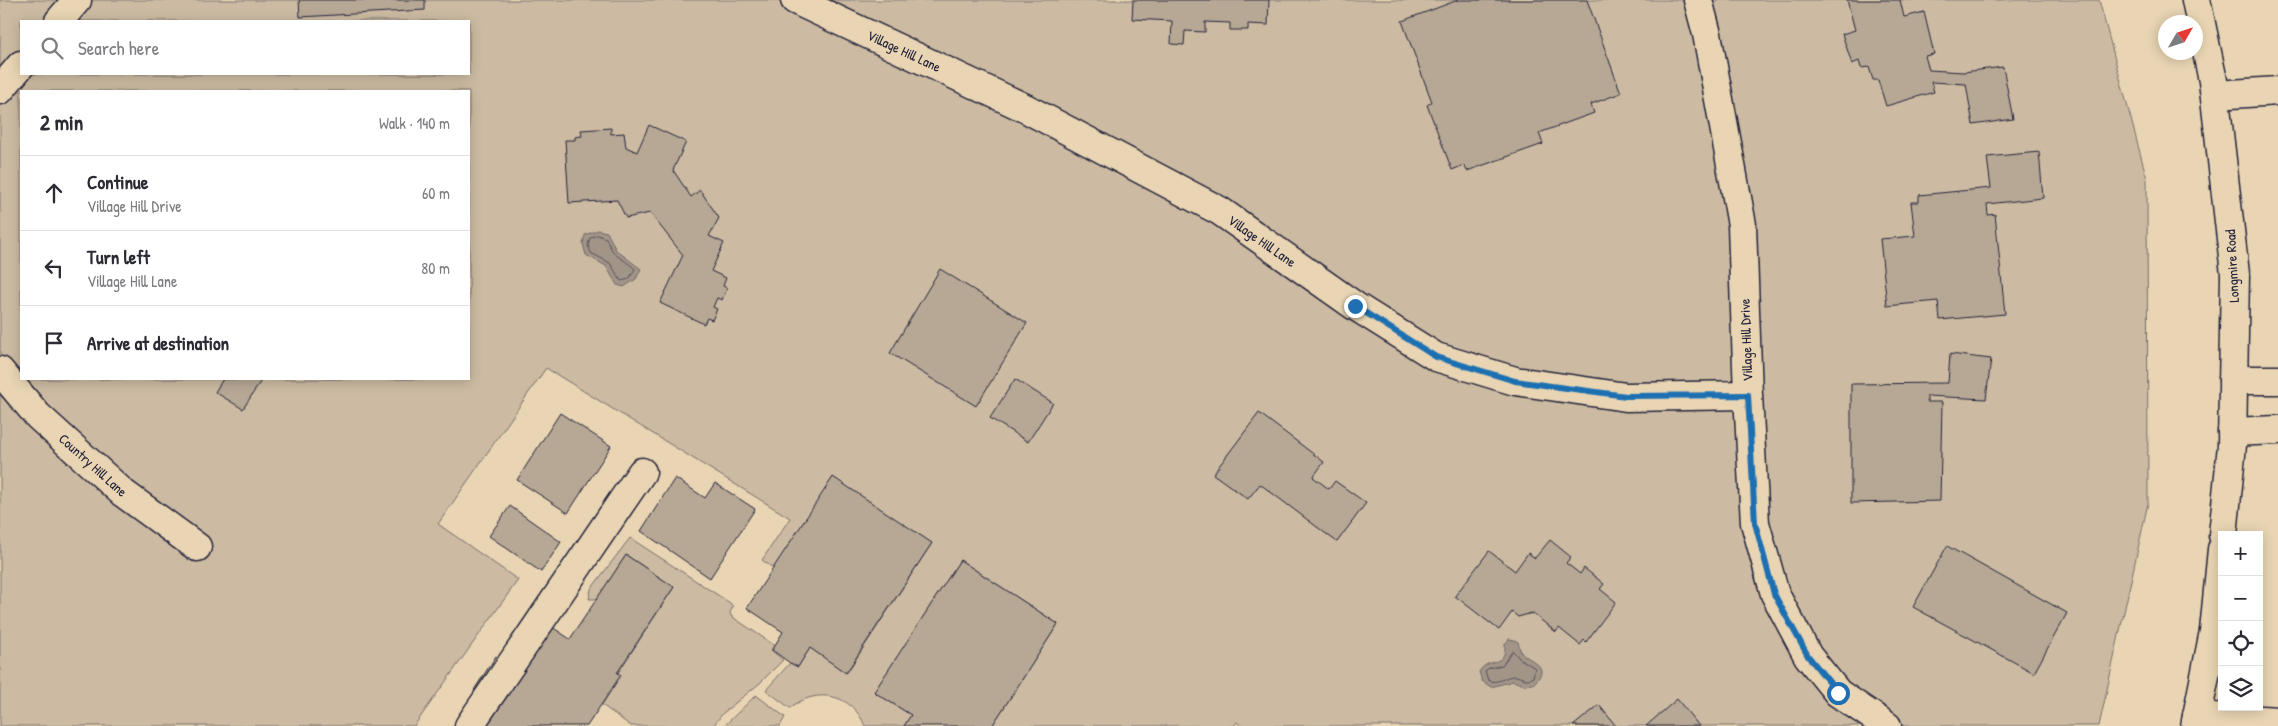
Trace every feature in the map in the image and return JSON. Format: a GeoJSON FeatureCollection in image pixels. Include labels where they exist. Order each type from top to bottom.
{"type":"FeatureCollection","features":[{"type":"Feature","properties":{"kind":"street"},"geometry":{"type":"LineString","coordinates":[[60,20],[77,0]]}},
{"type":"Feature","properties":{"kind":"street","name":"Village Hill Lane"},"geometry":{"type":"LineString","coordinates":[[795,0],[1025,108],[1220,211],[1355,306],[1436,357],[1515,381],[1626,396],[1748,395]]}},
{"type":"Feature","properties":{"kind":"street","name":"Village Hill Drive"},"geometry":{"type":"LineString","coordinates":[[1698,0],[1707,34],[1742,224],[1755,523],[1774,594],[1808,656],[1838,693],[1887,726]]}},
{"type":"Feature","properties":{"kind":"street","name":"Longmire Road"},"geometry":{"type":"LineString","coordinates":[[2196,0],[2215,95],[2235,274],[2232,432],[2223,531]]}},
{"type":"Feature","properties":{"kind":"street"},"geometry":{"type":"LineString","coordinates":[[0,90],[20,66]]}},
{"type":"Feature","properties":{"kind":"street"},"geometry":{"type":"LineString","coordinates":[[2215,95],[2278,91]]}},
{"type":"Feature","properties":{"kind":"street","name":"Country Hill Lane"},"geometry":{"type":"LineString","coordinates":[[0,371],[38,416],[123,493],[197,546]]}},
{"type":"Feature","properties":{"kind":"street"},"geometry":{"type":"LineString","coordinates":[[2233,380],[2278,380]]}},
{"type":"Feature","properties":{"kind":"street"},"geometry":{"type":"LineString","coordinates":[[2232,432],[2278,430]]}},
{"type":"Feature","properties":{"kind":"street"},"geometry":{"type":"LineString","coordinates":[[469,726],[642,472]]}},
{"type":"Feature","properties":{"kind":"street"},"geometry":{"type":"LineString","coordinates":[[2219,576],[2214,631],[2196,721],[2278,721]]}},
{"type":"Feature","properties":{"kind":"shaded area"},"geometry":{"type":"Polygon","coordinates":[[[0,0],[2099,0],[2147,179],[2148,503],[2099,726],[1242,726],[1237,722],[1234,726],[992,726],[1058,624],[960,560],[875,692],[911,715],[904,726],[865,726],[859,715],[842,700],[822,696],[811,697],[800,701],[790,708],[766,690],[790,663],[798,667],[810,648],[847,673],[932,543],[773,568],[762,560],[790,518],[546,368],[438,524],[518,580],[414,726],[0,726],[0,0]]]}},
{"type":"Feature","properties":{"kind":"shaded area"},"geometry":{"type":"Polygon","coordinates":[[[630,538],[730,603],[733,607],[730,612],[731,616],[774,645],[771,650],[783,660],[760,683],[723,713],[713,726],[631,726],[602,705],[621,675],[618,673],[674,587],[626,555],[597,599],[589,599],[591,589],[630,538]]]}},
{"type":"Feature","properties":{"kind":"shaded area"},"geometry":{"type":"Polygon","coordinates":[[[756,695],[785,717],[780,726],[724,726],[756,695]]]}},
{"type":"Feature","properties":{"kind":"water"},"geometry":{"type":"Polygon","coordinates":[[[598,230],[607,232],[616,250],[641,269],[636,279],[624,287],[617,285],[606,266],[586,255],[583,244],[585,235],[598,230]]]}},
{"type":"Feature","properties":{"kind":"water"},"geometry":{"type":"Polygon","coordinates":[[[1509,639],[1518,642],[1521,653],[1539,666],[1541,673],[1533,684],[1524,685],[1513,681],[1491,687],[1482,681],[1479,672],[1487,664],[1500,660],[1503,657],[1505,644],[1509,639]]]}},
{"type":"Feature","properties":{"kind":"building"},"geometry":{"type":"Polygon","coordinates":[[[299,0],[425,0],[425,10],[300,17],[299,0]]]}},
{"type":"Feature","properties":{"kind":"building"},"geometry":{"type":"Polygon","coordinates":[[[1133,0],[1269,0],[1268,25],[1248,24],[1248,30],[1230,30],[1230,23],[1205,22],[1205,32],[1185,31],[1184,45],[1171,44],[1172,21],[1132,19],[1133,0]]]}},
{"type":"Feature","properties":{"kind":"building"},"geometry":{"type":"Polygon","coordinates":[[[1458,0],[1587,0],[1621,93],[1591,104],[1594,113],[1539,133],[1543,144],[1467,171],[1464,165],[1452,170],[1427,105],[1432,102],[1402,21],[1458,0]]]}},
{"type":"Feature","properties":{"kind":"building"},"geometry":{"type":"Polygon","coordinates":[[[1847,0],[1900,0],[1904,17],[1924,12],[1934,54],[1925,56],[1929,70],[1963,72],[2003,67],[2013,119],[1973,125],[1966,84],[1931,82],[1934,92],[1886,106],[1878,80],[1873,80],[1869,67],[1861,68],[1859,61],[1852,64],[1842,34],[1855,30],[1847,0]]]}},
{"type":"Feature","properties":{"kind":"building"},"geometry":{"type":"Polygon","coordinates":[[[649,125],[686,142],[673,170],[691,197],[700,190],[719,218],[709,236],[724,243],[711,271],[726,278],[723,286],[727,288],[722,300],[717,298],[713,307],[717,309],[712,320],[707,318],[704,324],[660,303],[683,255],[650,213],[626,218],[617,200],[569,203],[565,140],[575,140],[575,137],[582,136],[581,130],[611,128],[611,134],[624,133],[626,147],[637,152],[649,125]]]}},
{"type":"Feature","properties":{"kind":"building"},"geometry":{"type":"Polygon","coordinates":[[[2039,152],[2043,198],[1987,204],[1988,215],[1995,214],[2005,314],[1940,320],[1938,301],[1887,306],[1880,239],[1915,236],[1911,202],[1919,202],[1919,195],[1991,188],[1987,157],[2039,152]]]}},
{"type":"Feature","properties":{"kind":"building"},"geometry":{"type":"Polygon","coordinates":[[[940,269],[1027,323],[976,406],[890,353],[940,269]]]}},
{"type":"Feature","properties":{"kind":"building"},"geometry":{"type":"Polygon","coordinates":[[[1950,354],[1991,359],[1986,399],[1927,396],[1927,402],[1942,402],[1940,501],[1851,503],[1851,384],[1948,383],[1950,354]]]}},
{"type":"Feature","properties":{"kind":"building"},"geometry":{"type":"Polygon","coordinates":[[[1015,379],[1053,403],[1028,442],[990,418],[1015,379]]]}},
{"type":"Feature","properties":{"kind":"building"},"geometry":{"type":"Polygon","coordinates":[[[222,380],[261,380],[243,409],[215,392],[222,380]]]}},
{"type":"Feature","properties":{"kind":"building"},"geometry":{"type":"Polygon","coordinates":[[[560,413],[611,446],[568,513],[517,480],[560,413]]]}},
{"type":"Feature","properties":{"kind":"building"},"geometry":{"type":"Polygon","coordinates":[[[1259,413],[1324,462],[1313,477],[1329,489],[1335,481],[1366,503],[1337,542],[1260,484],[1248,499],[1213,474],[1259,413]]]}},
{"type":"Feature","properties":{"kind":"building"},"geometry":{"type":"Polygon","coordinates":[[[833,477],[932,543],[846,673],[810,648],[798,667],[790,663],[772,650],[783,632],[747,608],[833,477]]]}},
{"type":"Feature","properties":{"kind":"building"},"geometry":{"type":"Polygon","coordinates":[[[675,478],[705,498],[715,483],[755,509],[710,578],[641,531],[675,478]]]}},
{"type":"Feature","properties":{"kind":"building"},"geometry":{"type":"Polygon","coordinates":[[[510,506],[561,542],[541,572],[489,536],[510,506]]]}},
{"type":"Feature","properties":{"kind":"building"},"geometry":{"type":"Polygon","coordinates":[[[1550,540],[1571,557],[1566,563],[1580,574],[1584,568],[1604,584],[1600,589],[1616,602],[1586,642],[1584,640],[1580,645],[1559,628],[1556,632],[1532,613],[1518,617],[1512,612],[1499,630],[1455,596],[1489,551],[1515,571],[1528,553],[1535,558],[1550,540]]]}},
{"type":"Feature","properties":{"kind":"building"},"geometry":{"type":"Polygon","coordinates":[[[1947,546],[2067,613],[2034,673],[1913,607],[1947,546]]]}},
{"type":"Feature","properties":{"kind":"building"},"geometry":{"type":"Polygon","coordinates":[[[626,555],[674,587],[617,673],[621,675],[587,726],[482,726],[496,704],[474,690],[496,656],[519,671],[552,627],[570,639],[626,555]]]}},
{"type":"Feature","properties":{"kind":"building"},"geometry":{"type":"Polygon","coordinates":[[[960,560],[1058,624],[992,726],[904,726],[911,715],[874,692],[960,560]]]}},
{"type":"Feature","properties":{"kind":"building"},"geometry":{"type":"Polygon","coordinates":[[[1677,699],[1699,726],[1646,726],[1677,699]]]}},
{"type":"Feature","properties":{"kind":"building"},"geometry":{"type":"Polygon","coordinates":[[[1599,705],[1616,726],[1573,726],[1599,705]]]}},
{"type":"Feature","properties":{"kind":"route"},"geometry":{"type":"LineString","coordinates":[[1355,306],[1436,357],[1515,381],[1626,396],[1748,395],[1755,523],[1774,594],[1808,656],[1838,693]]}}]}
